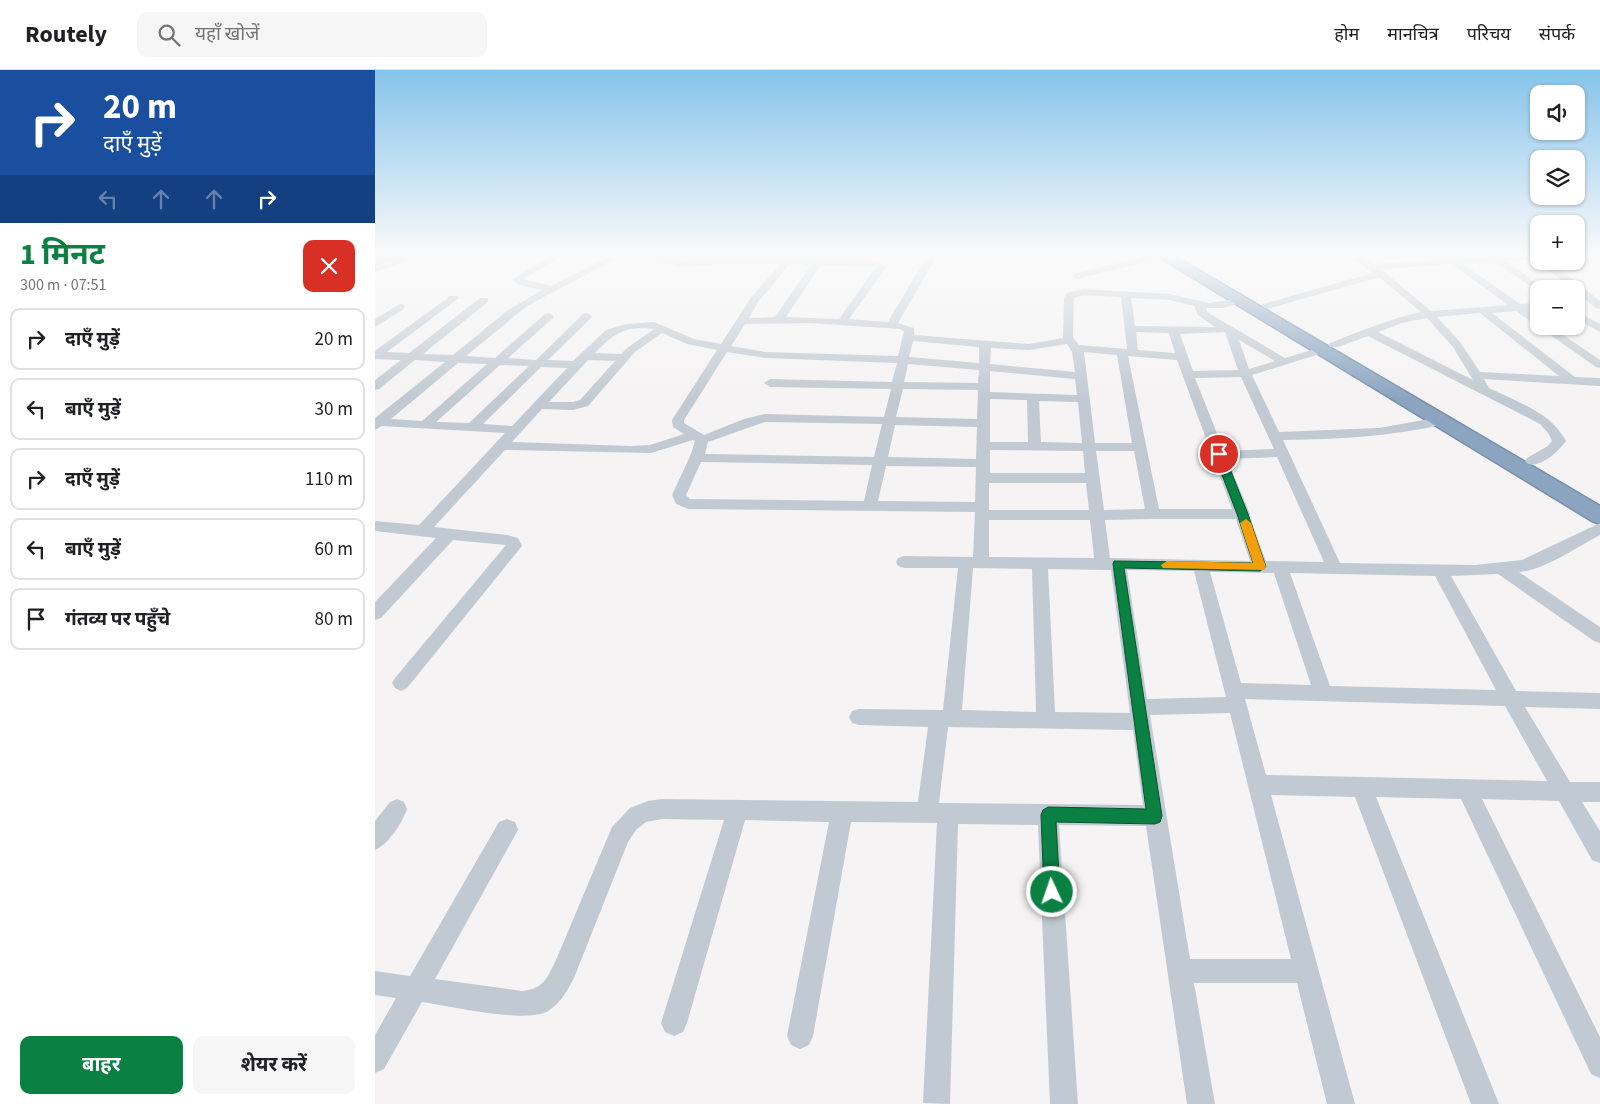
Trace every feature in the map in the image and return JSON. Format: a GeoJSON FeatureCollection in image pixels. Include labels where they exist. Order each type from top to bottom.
{"type":"FeatureCollection","features":[{"type":"Feature","properties":{"kind":"highway"},"geometry":{"type":"LineString","coordinates":[[1243,302],[1532,461],[1600,501]]}},
{"type":"Feature","properties":{"kind":"highway"},"geometry":{"type":"LineString","coordinates":[[1260,302],[1440,421],[1600,516]]}},
{"type":"Feature","properties":{"kind":"street"},"geometry":{"type":"LineString","coordinates":[[375,356],[448,302]]}},
{"type":"Feature","properties":{"kind":"street"},"geometry":{"type":"LineString","coordinates":[[375,386],[481,302]]}},
{"type":"Feature","properties":{"kind":"street"},"geometry":{"type":"LineString","coordinates":[[377,424],[512,312],[529,302]]}},
{"type":"Feature","properties":{"kind":"street"},"geometry":{"type":"LineString","coordinates":[[698,438],[678,424],[678,420],[723,347],[754,302]]}},
{"type":"Feature","properties":{"kind":"street"},"geometry":{"type":"LineString","coordinates":[[777,321],[790,302]]}},
{"type":"Feature","properties":{"kind":"street"},"geometry":{"type":"LineString","coordinates":[[842,322],[856,302]]}},
{"type":"Feature","properties":{"kind":"street"},"geometry":{"type":"LineString","coordinates":[[891,326],[905,302]]}},
{"type":"Feature","properties":{"kind":"street"},"geometry":{"type":"LineString","coordinates":[[1069,302],[1068,331],[1073,344],[1083,399],[1097,516],[1111,564],[1140,714],[1201,1104]]}},
{"type":"Feature","properties":{"kind":"street"},"geometry":{"type":"LineString","coordinates":[[1127,302],[1129,329],[1128,352],[1139,447],[1153,515]]}},
{"type":"Feature","properties":{"kind":"street"},"geometry":{"type":"LineString","coordinates":[[1192,302],[1216,306],[1230,302]]}},
{"type":"Feature","properties":{"kind":"street"},"geometry":{"type":"LineString","coordinates":[[1267,306],[1279,302]]}},
{"type":"Feature","properties":{"kind":"street"},"geometry":{"type":"LineString","coordinates":[[1415,302],[1429,314],[1453,340],[1485,391]]}},
{"type":"Feature","properties":{"kind":"street"},"geometry":{"type":"LineString","coordinates":[[1509,302],[1530,317]]}},
{"type":"Feature","properties":{"kind":"street"},"geometry":{"type":"LineString","coordinates":[[1199,304],[1202,313],[1207,318],[1285,362]]}},
{"type":"Feature","properties":{"kind":"street"},"geometry":{"type":"LineString","coordinates":[[375,324],[400,307]]}},
{"type":"Feature","properties":{"kind":"street"},"geometry":{"type":"LineString","coordinates":[[1188,375],[1247,373],[1328,348],[1399,320],[1429,314],[1530,307]]}},
{"type":"Feature","properties":{"kind":"street"},"geometry":{"type":"LineString","coordinates":[[1482,310],[1571,380]]}},
{"type":"Feature","properties":{"kind":"street"},"geometry":{"type":"LineString","coordinates":[[1585,313],[1600,313]]}},
{"type":"Feature","properties":{"kind":"street"},"geometry":{"type":"LineString","coordinates":[[425,425],[549,316]]}},
{"type":"Feature","properties":{"kind":"street"},"geometry":{"type":"LineString","coordinates":[[472,428],[587,316]]}},
{"type":"Feature","properties":{"kind":"street"},"geometry":{"type":"LineString","coordinates":[[1585,319],[1600,329]]}},
{"type":"Feature","properties":{"kind":"street"},"geometry":{"type":"LineString","coordinates":[[741,321],[810,320],[891,326],[907,328],[909,330],[870,506]]}},
{"type":"Feature","properties":{"kind":"street"},"geometry":{"type":"LineString","coordinates":[[423,530],[576,365],[616,329],[644,325],[662,328],[681,339],[765,355],[901,360],[985,366],[1079,376]]}},
{"type":"Feature","properties":{"kind":"street"},"geometry":{"type":"LineString","coordinates":[[539,405],[573,406],[584,403],[634,347],[662,328]]}},
{"type":"Feature","properties":{"kind":"street"},"geometry":{"type":"LineString","coordinates":[[1129,329],[1229,330]]}},
{"type":"Feature","properties":{"kind":"street"},"geometry":{"type":"LineString","coordinates":[[1173,330],[1181,357],[1243,514],[1260,567]]}},
{"type":"Feature","properties":{"kind":"street"},"geometry":{"type":"LineString","coordinates":[[1229,330],[1237,352],[1335,569]]}},
{"type":"Feature","properties":{"kind":"street"},"geometry":{"type":"LineString","coordinates":[[1368,332],[1544,421],[1554,431],[1559,441],[1553,449],[1532,461]]}},
{"type":"Feature","properties":{"kind":"street"},"geometry":{"type":"LineString","coordinates":[[1556,335],[1600,365]]}},
{"type":"Feature","properties":{"kind":"street"},"geometry":{"type":"LineString","coordinates":[[907,337],[985,345],[1029,347],[1073,344],[1181,357]]}},
{"type":"Feature","properties":{"kind":"street"},"geometry":{"type":"LineString","coordinates":[[937,1102],[937,813],[945,719],[982,511],[985,345]]}},
{"type":"Feature","properties":{"kind":"street"},"geometry":{"type":"LineString","coordinates":[[375,356],[576,365]]}},
{"type":"Feature","properties":{"kind":"street"},"geometry":{"type":"LineString","coordinates":[[586,356],[624,358]]}},
{"type":"Feature","properties":{"kind":"street"},"geometry":{"type":"LineString","coordinates":[[1475,375],[1600,382]]}},
{"type":"Feature","properties":{"kind":"street"},"geometry":{"type":"LineString","coordinates":[[770,383],[896,386],[1083,399]]}},
{"type":"Feature","properties":{"kind":"street"},"geometry":{"type":"LineString","coordinates":[[1033,397],[1035,446]]}},
{"type":"Feature","properties":{"kind":"street"},"geometry":{"type":"LineString","coordinates":[[502,446],[651,449],[731,431],[753,420],[765,418],[984,422]]}},
{"type":"Feature","properties":{"kind":"street"},"geometry":{"type":"LineString","coordinates":[[1275,436],[1386,432],[1414,428],[1440,421]]}},
{"type":"Feature","properties":{"kind":"street"},"geometry":{"type":"LineString","coordinates":[[377,424],[516,430]]}},
{"type":"Feature","properties":{"kind":"street"},"geometry":{"type":"LineString","coordinates":[[698,438],[696,458],[679,495],[681,501],[688,504],[870,506],[1097,516],[1243,514]]}},
{"type":"Feature","properties":{"kind":"street"},"geometry":{"type":"LineString","coordinates":[[983,446],[1139,447]]}},
{"type":"Feature","properties":{"kind":"street"},"geometry":{"type":"LineString","coordinates":[[1219,454],[1283,453]]}},
{"type":"Feature","properties":{"kind":"street"},"geometry":{"type":"LineString","coordinates":[[696,458],[983,463]]}},
{"type":"Feature","properties":{"kind":"street"},"geometry":{"type":"LineString","coordinates":[[983,478],[1092,478]]}},
{"type":"Feature","properties":{"kind":"street"},"geometry":{"type":"LineString","coordinates":[[377,528],[423,530],[507,540],[513,542],[514,546],[401,683]]}},
{"type":"Feature","properties":{"kind":"street"},"geometry":{"type":"LineString","coordinates":[[904,562],[1335,569],[1502,569],[1524,566],[1550,555],[1600,528]]}},
{"type":"Feature","properties":{"kind":"street"},"geometry":{"type":"LineString","coordinates":[[375,613],[450,534]]}},
{"type":"Feature","properties":{"kind":"street"},"geometry":{"type":"LineString","coordinates":[[1040,563],[1046,721]]}},
{"type":"Feature","properties":{"kind":"street"},"geometry":{"type":"LineString","coordinates":[[1201,566],[1341,1104]]}},
{"type":"Feature","properties":{"kind":"street"},"geometry":{"type":"LineString","coordinates":[[1280,568],[1323,693]]}},
{"type":"Feature","properties":{"kind":"street"},"geometry":{"type":"LineString","coordinates":[[1502,569],[1600,636]]}},
{"type":"Feature","properties":{"kind":"street"},"geometry":{"type":"LineString","coordinates":[[1440,570],[1510,698],[1600,852]]}},
{"type":"Feature","properties":{"kind":"street"},"geometry":{"type":"LineString","coordinates":[[859,717],[1046,721],[1140,714],[1235,698],[1323,693],[1600,701]]}},
{"type":"Feature","properties":{"kind":"street"},"geometry":{"type":"LineString","coordinates":[[1257,785],[1600,792]]}},
{"type":"Feature","properties":{"kind":"street"},"geometry":{"type":"LineString","coordinates":[[1362,787],[1485,1104]]}},
{"type":"Feature","properties":{"kind":"street"},"geometry":{"type":"LineString","coordinates":[[1467,790],[1600,1065]]}},
{"type":"Feature","properties":{"kind":"street"},"geometry":{"type":"LineString","coordinates":[[375,839],[397,809]]}},
{"type":"Feature","properties":{"kind":"street"},"geometry":{"type":"LineString","coordinates":[[375,983],[521,1004],[539,1002],[554,990],[565,969],[620,835],[630,819],[644,811],[662,809],[1155,816]]}},
{"type":"Feature","properties":{"kind":"street"},"geometry":{"type":"LineString","coordinates":[[674,1022],[738,810]]}},
{"type":"Feature","properties":{"kind":"street"},"geometry":{"type":"LineString","coordinates":[[800,1036],[842,812]]}},
{"type":"Feature","properties":{"kind":"street"},"geometry":{"type":"LineString","coordinates":[[1048,815],[1064,1104]]}},
{"type":"Feature","properties":{"kind":"street"},"geometry":{"type":"LineString","coordinates":[[375,1060],[507,830]]}},
{"type":"Feature","properties":{"kind":"street"},"geometry":{"type":"LineString","coordinates":[[1180,972],[1306,971]]}},
{"type":"Feature","properties":{"kind":"slow traffic"},"geometry":{"type":"LineString","coordinates":[[1167,565],[1260,567],[1246,523]]}},
{"type":"Feature","properties":{"kind":"route"},"geometry":{"type":"LineString","coordinates":[[1052,892],[1048,815],[1155,816],[1118,564],[1260,567],[1243,514],[1219,454]]}}]}
